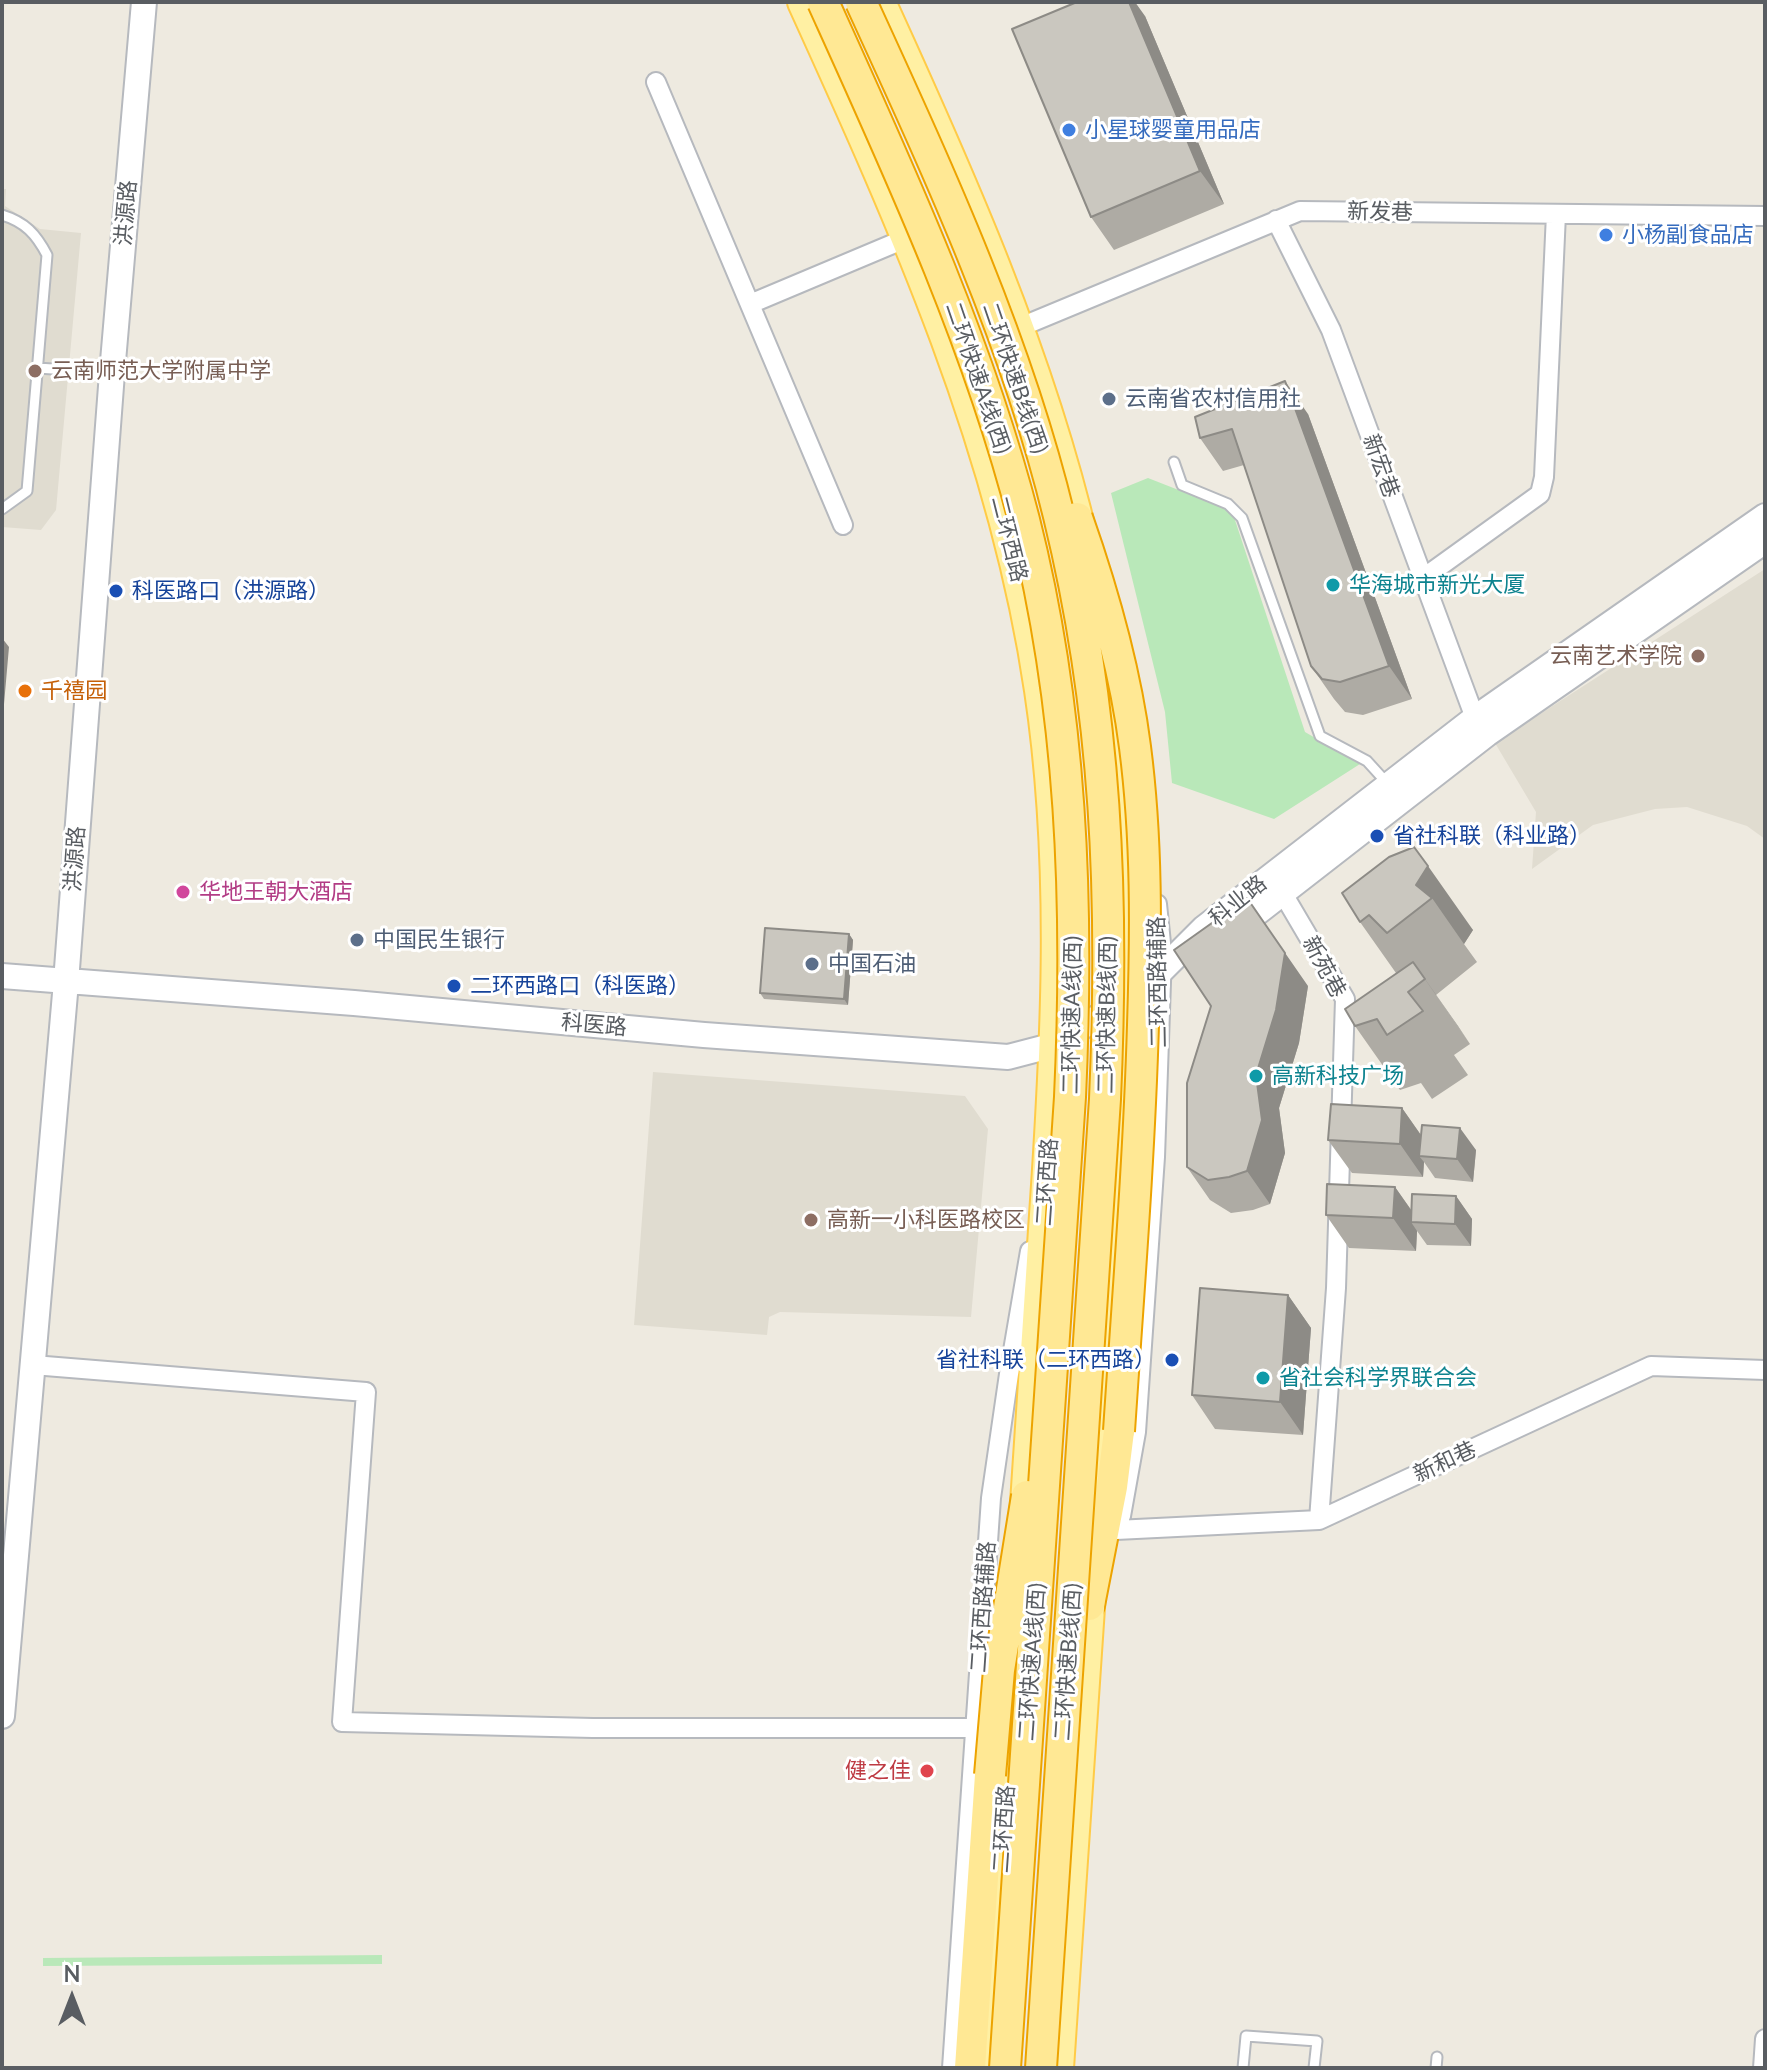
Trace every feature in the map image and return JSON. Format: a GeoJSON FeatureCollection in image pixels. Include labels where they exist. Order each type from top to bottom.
{"type":"FeatureCollection","features":[{"type":"Feature","properties":{"kind":"highway","name":"二环快速A线(西)"},"geometry":{"type":"LineString","coordinates":[[823,2],[917,215],[984,387],[1024,522],[1052,655],[1069,793],[1074,952],[1069,1111],[1005,2068]]}},
{"type":"Feature","properties":{"kind":"highway","name":"二环快速B线(西)"},"geometry":{"type":"LineString","coordinates":[[861,2],[964,237],[1017,376],[1059,513],[1087,649],[1104,790],[1109,998],[1102,1153],[1041,2068]]}},
{"type":"Feature","properties":{"kind":"highway"},"geometry":{"type":"LineString","coordinates":[[1017,376],[1066,488],[1099,587],[1128,704],[1139,787],[1144,880],[1144,1012],[1119,1431],[1107,1518],[1089,1605]]}},
{"type":"Feature","properties":{"kind":"highway"},"geometry":{"type":"LineString","coordinates":[[970,2068],[995,1701],[1056,1317]]}},
{"type":"Feature","properties":{"kind":"main road","name":"二环西路"},"geometry":{"type":"LineString","coordinates":[[803,2],[907,238],[955,359],[985,449],[1013,548],[1033,647],[1046,736],[1057,910],[1054,1045],[988,2068]]}},
{"type":"Feature","properties":{"kind":"main road"},"geometry":{"type":"LineString","coordinates":[[880,2],[970,207],[1018,328],[1056,439],[1086,555],[1108,669],[1122,788],[1127,909],[1120,1155],[1058,2068]]}},
{"type":"Feature","properties":{"kind":"street","name":"洪源路"},"geometry":{"type":"LineString","coordinates":[[2,1716],[66,982],[112,373],[144,2]]}},
{"type":"Feature","properties":{"kind":"street"},"geometry":{"type":"LineString","coordinates":[[656,82],[843,525]]}},
{"type":"Feature","properties":{"kind":"street","name":"新发巷"},"geometry":{"type":"LineString","coordinates":[[1018,328],[1300,211],[1765,216]]}},
{"type":"Feature","properties":{"kind":"street"},"geometry":{"type":"LineString","coordinates":[[1422,579],[1540,494],[1544,477],[1556,214]]}},
{"type":"Feature","properties":{"kind":"street","name":"新宏巷"},"geometry":{"type":"LineString","coordinates":[[1276,220],[1331,330],[1475,718]]}},
{"type":"Feature","properties":{"kind":"street"},"geometry":{"type":"LineString","coordinates":[[750,304],[907,238]]}},
{"type":"Feature","properties":{"kind":"street","name":"科业路"},"geometry":{"type":"LineString","coordinates":[[1162,970],[1204,928],[1475,718],[1765,516]]}},
{"type":"Feature","properties":{"kind":"street","name":"科业路"},"geometry":{"type":"LineString","coordinates":[[1162,970],[1217,944],[1487,734],[1764,544]]}},
{"type":"Feature","properties":{"kind":"street","name":"二环西路辅路"},"geometry":{"type":"LineString","coordinates":[[1089,1605],[1116,1530],[1136,1432],[1155,1157],[1161,937],[1154,890],[1122,788]]}},
{"type":"Feature","properties":{"kind":"street","name":"新苑巷"},"geometry":{"type":"LineString","coordinates":[[1282,892],[1345,999],[1336,1288],[1319,1520]]}},
{"type":"Feature","properties":{"kind":"street","name":"科医路"},"geometry":{"type":"LineString","coordinates":[[2,976],[354,1003],[704,1035],[1008,1057],[1054,1045],[1126,999],[1162,970]]}},
{"type":"Feature","properties":{"kind":"street","name":"二环西路辅路"},"geometry":{"type":"LineString","coordinates":[[952,2068],[995,1470],[1014,1341],[1049,1150]]}},
{"type":"Feature","properties":{"kind":"street"},"geometry":{"type":"LineString","coordinates":[[33,1365],[366,1392],[342,1722],[593,1728],[975,1728]]}},
{"type":"Feature","properties":{"kind":"street","name":"新和巷"},"geometry":{"type":"LineString","coordinates":[[1116,1530],[1319,1520],[1651,1366],[1765,1370]]}},
{"type":"Feature","properties":{"kind":"street"},"geometry":{"type":"LineString","coordinates":[[1763,2068],[1765,2039]]}},
{"type":"Feature","properties":{"kind":"lane"},"geometry":{"type":"LineString","coordinates":[[2,215],[17,219],[36,234],[47,255],[27,491],[2,509]]}},
{"type":"Feature","properties":{"kind":"lane"},"geometry":{"type":"LineString","coordinates":[[38,368],[112,373]]}},
{"type":"Feature","properties":{"kind":"lane"},"geometry":{"type":"LineString","coordinates":[[1174,462],[1182,485],[1228,504],[1242,518],[1320,736],[1367,761],[1381,773],[1388,785]]}},
{"type":"Feature","properties":{"kind":"lane"},"geometry":{"type":"LineString","coordinates":[[1243,2068],[1246,2036],[1317,2041],[1314,2068]]}},
{"type":"Feature","properties":{"kind":"lane"},"geometry":{"type":"LineString","coordinates":[[1436,2068],[1437,2057]]}},
{"type":"Feature","properties":{"kind":"shaded area","name":"云南师范大学附属中学"},"geometry":{"type":"Polygon","coordinates":[[[2,189],[6,189],[5,206],[40,229],[81,233],[56,510],[41,530],[2,527],[2,189]]]}},
{"type":"Feature","properties":{"kind":"shaded area","name":"云南艺术学院"},"geometry":{"type":"Polygon","coordinates":[[[1765,569],[1765,839],[1747,826],[1687,807],[1655,809],[1593,825],[1532,869],[1536,812],[1495,743],[1765,569]]]}},
{"type":"Feature","properties":{"kind":"shaded area","name":"高新一小科医路校区"},"geometry":{"type":"Polygon","coordinates":[[[653,1072],[965,1096],[988,1129],[971,1317],[780,1312],[769,1317],[767,1335],[634,1325],[653,1072]]]}},
{"type":"Feature","properties":{"kind":"green space"},"geometry":{"type":"Polygon","coordinates":[[[1148,478],[1232,511],[1305,732],[1360,764],[1274,819],[1172,783],[1165,712],[1111,493],[1148,478]]]}},
{"type":"Feature","properties":{"kind":"green space"},"geometry":{"type":"Polygon","coordinates":[[[382,1955],[382,1964],[43,1966],[43,1958],[382,1955]]]}},
{"type":"Feature","properties":{"kind":"building"},"geometry":{"type":"Polygon","coordinates":[[[1077,2],[1129,2],[1200,171],[1091,217],[1012,29],[1077,2]]]}},
{"type":"Feature","properties":{"kind":"building","name":"华海城市新光大厦"},"geometry":{"type":"Polygon","coordinates":[[[1285,381],[1389,666],[1340,682],[1322,679],[1311,666],[1232,429],[1200,438],[1195,417],[1285,381]]]}},
{"type":"Feature","properties":{"kind":"building"},"geometry":{"type":"Polygon","coordinates":[[[1414,847],[1428,866],[1416,885],[1432,898],[1387,933],[1369,915],[1360,922],[1342,893],[1389,857],[1414,847]]]}},
{"type":"Feature","properties":{"kind":"building"},"geometry":{"type":"Polygon","coordinates":[[[1247,898],[1285,953],[1276,1010],[1256,1075],[1262,1120],[1247,1171],[1208,1180],[1187,1167],[1187,1083],[1211,1006],[1174,950],[1247,898]]]}},
{"type":"Feature","properties":{"kind":"building"},"geometry":{"type":"Polygon","coordinates":[[[765,928],[849,934],[844,999],[760,993],[765,928]]]}},
{"type":"Feature","properties":{"kind":"building"},"geometry":{"type":"Polygon","coordinates":[[[1413,962],[1425,979],[1408,992],[1423,1011],[1387,1035],[1377,1019],[1355,1026],[1345,1009],[1413,962]]]}},
{"type":"Feature","properties":{"kind":"building"},"geometry":{"type":"Polygon","coordinates":[[[1331,1104],[1402,1108],[1400,1144],[1328,1140],[1331,1104]]]}},
{"type":"Feature","properties":{"kind":"building"},"geometry":{"type":"Polygon","coordinates":[[[1422,1125],[1460,1128],[1457,1159],[1419,1156],[1422,1125]]]}},
{"type":"Feature","properties":{"kind":"building"},"geometry":{"type":"Polygon","coordinates":[[[1327,1184],[1395,1187],[1393,1218],[1326,1215],[1327,1184]]]}},
{"type":"Feature","properties":{"kind":"building"},"geometry":{"type":"Polygon","coordinates":[[[1412,1194],[1456,1196],[1455,1224],[1411,1222],[1412,1194]]]}},
{"type":"Feature","properties":{"kind":"building"},"geometry":{"type":"Polygon","coordinates":[[[1200,1288],[1288,1295],[1280,1402],[1192,1395],[1200,1288]]]}},
{"type":"Feature","properties":{"kind":"place","name":"小星球婴童用品店"},"geometry":{"type":"Point","coordinates":[1069,130]}},
{"type":"Feature","properties":{"kind":"place","name":"小杨副食品店"},"geometry":{"type":"Point","coordinates":[1606,235]}},
{"type":"Feature","properties":{"kind":"place","name":"云南师范大学附属中学"},"geometry":{"type":"Point","coordinates":[35,371]}},
{"type":"Feature","properties":{"kind":"place","name":"云南省农村信用社"},"geometry":{"type":"Point","coordinates":[1109,399]}},
{"type":"Feature","properties":{"kind":"place","name":"华海城市新光大厦"},"geometry":{"type":"Point","coordinates":[1333,585]}},
{"type":"Feature","properties":{"kind":"place","name":"科医路口（洪源路）"},"geometry":{"type":"Point","coordinates":[116,591]}},
{"type":"Feature","properties":{"kind":"place","name":"云南艺术学院"},"geometry":{"type":"Point","coordinates":[1698,656]}},
{"type":"Feature","properties":{"kind":"place","name":"千禧园"},"geometry":{"type":"Point","coordinates":[25,691]}},
{"type":"Feature","properties":{"kind":"place","name":"省社科联（科业路）"},"geometry":{"type":"Point","coordinates":[1377,836]}},
{"type":"Feature","properties":{"kind":"place","name":"华地王朝大酒店"},"geometry":{"type":"Point","coordinates":[183,892]}},
{"type":"Feature","properties":{"kind":"place","name":"中国民生银行"},"geometry":{"type":"Point","coordinates":[357,940]}},
{"type":"Feature","properties":{"kind":"place","name":"中国石油"},"geometry":{"type":"Point","coordinates":[812,964]}},
{"type":"Feature","properties":{"kind":"place","name":"二环西路口（科医路）"},"geometry":{"type":"Point","coordinates":[454,986]}},
{"type":"Feature","properties":{"kind":"place","name":"高新科技广场"},"geometry":{"type":"Point","coordinates":[1256,1076]}},
{"type":"Feature","properties":{"kind":"place","name":"高新一小科医路校区"},"geometry":{"type":"Point","coordinates":[811,1220]}},
{"type":"Feature","properties":{"kind":"place","name":"省社科联（二环西路）"},"geometry":{"type":"Point","coordinates":[1172,1360]}},
{"type":"Feature","properties":{"kind":"place","name":"省社会科学界联合会"},"geometry":{"type":"Point","coordinates":[1263,1378]}},
{"type":"Feature","properties":{"kind":"place","name":"健之佳"},"geometry":{"type":"Point","coordinates":[927,1771]}}]}
